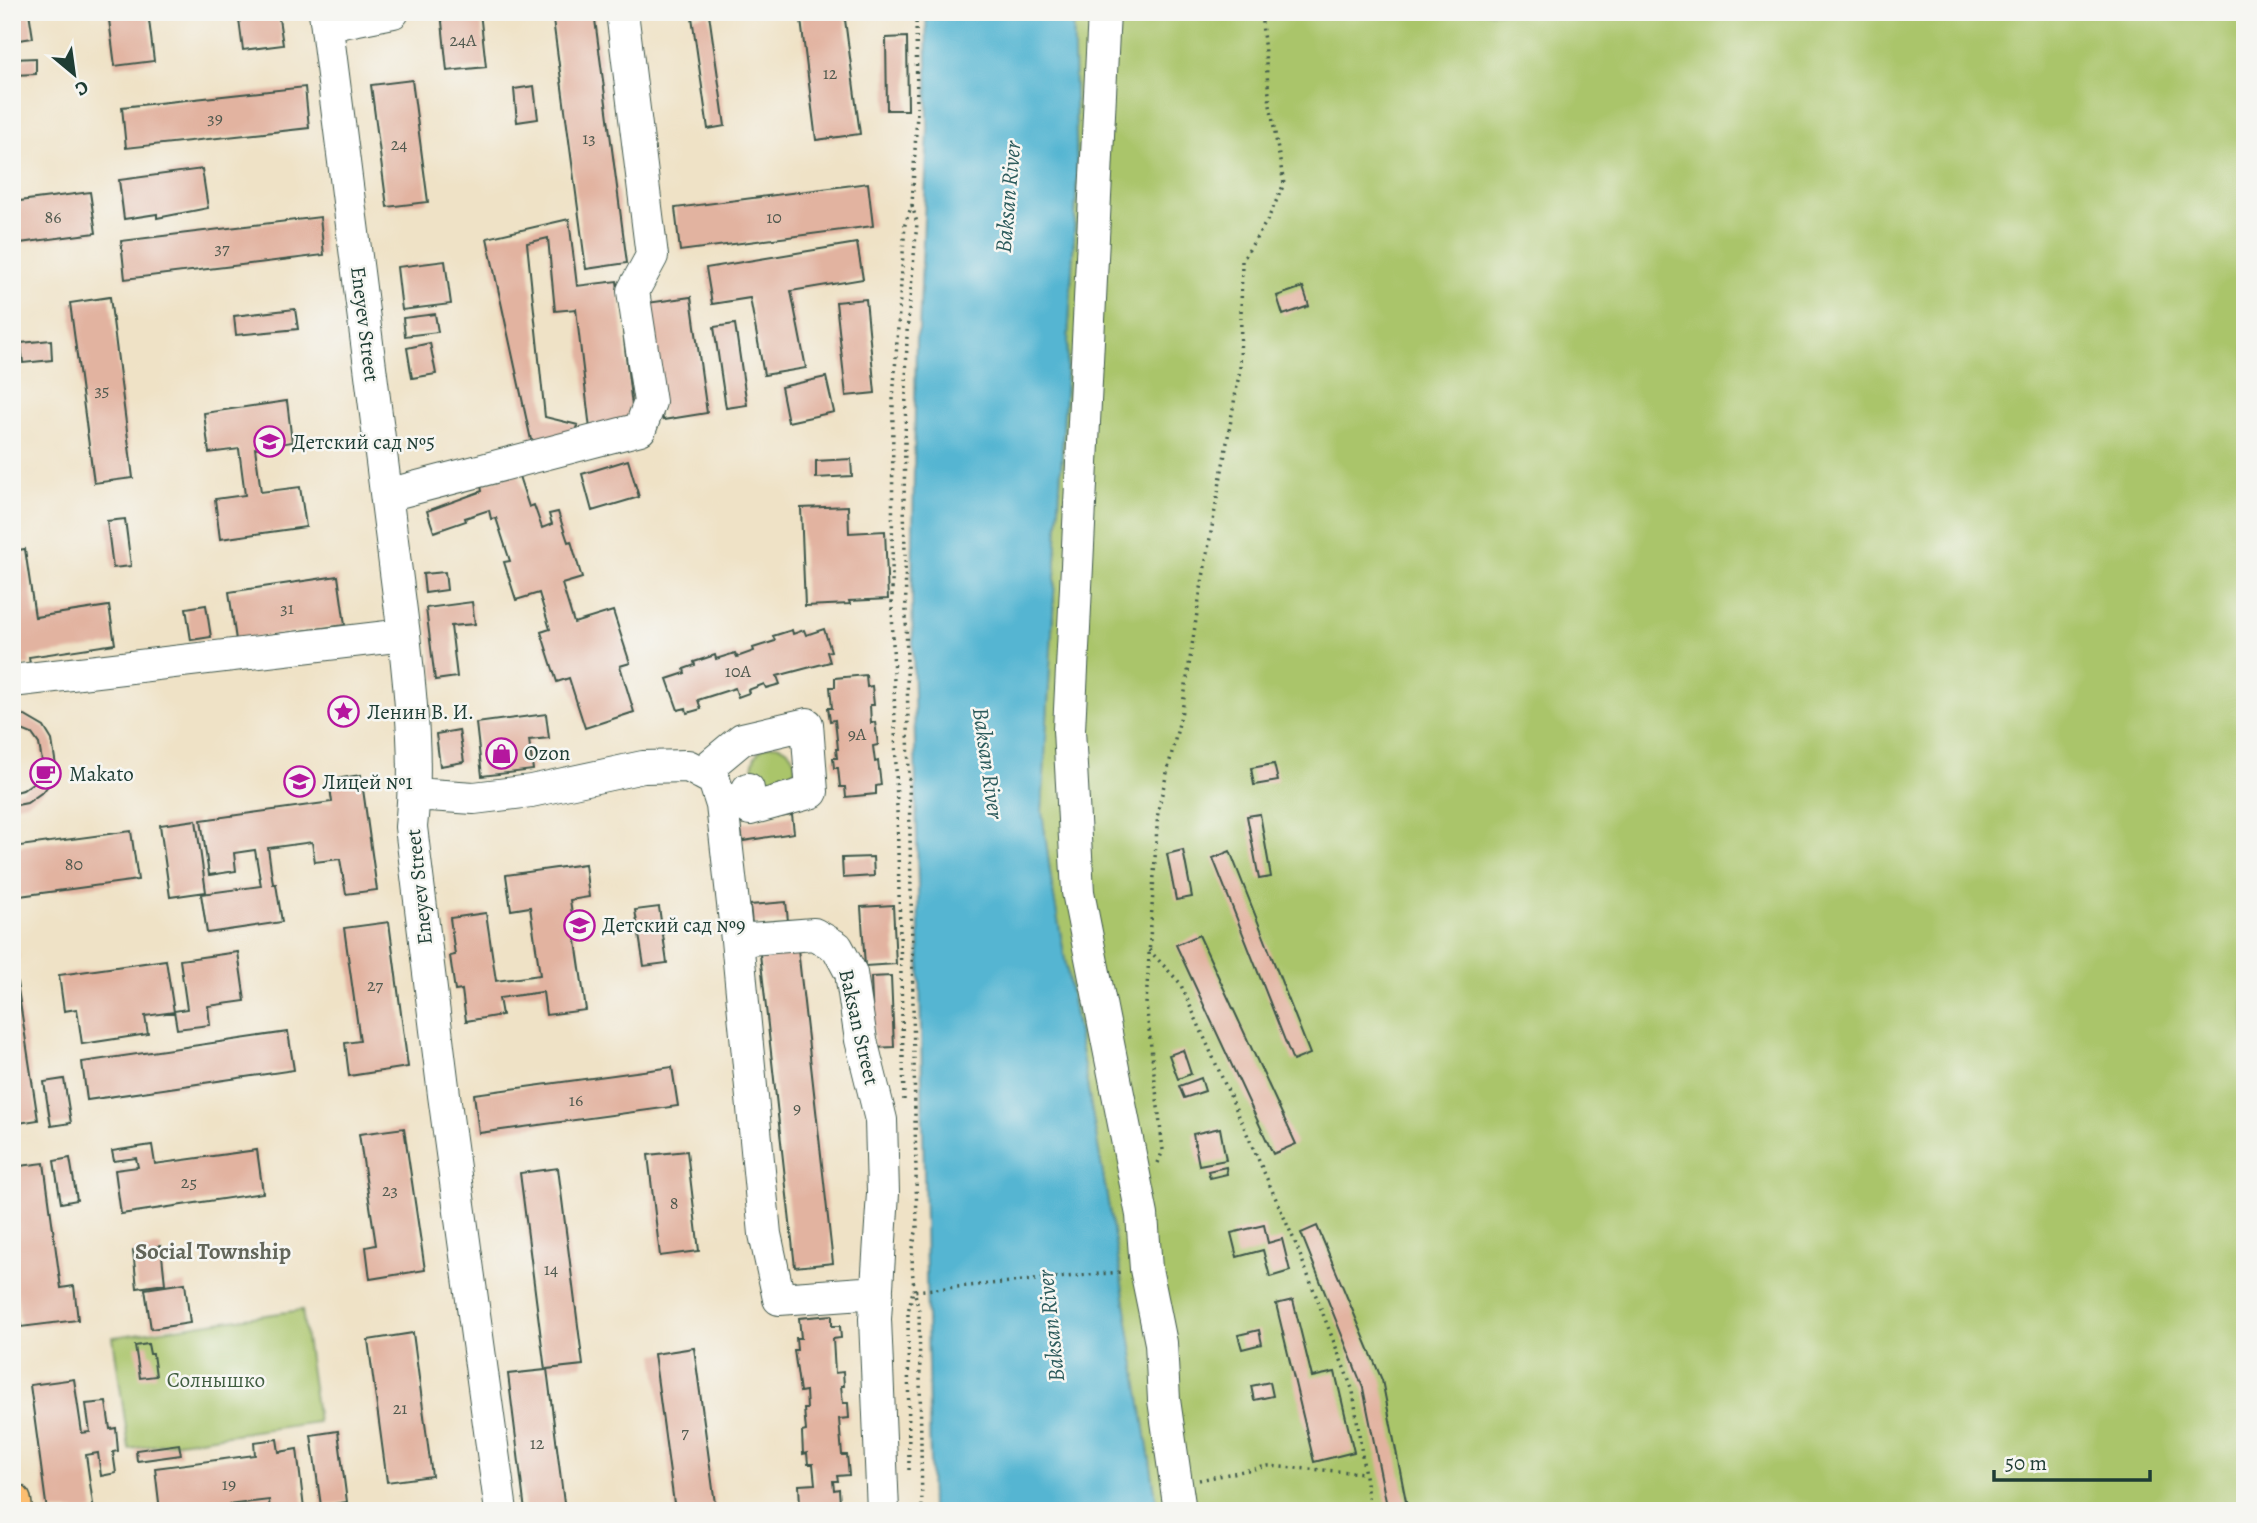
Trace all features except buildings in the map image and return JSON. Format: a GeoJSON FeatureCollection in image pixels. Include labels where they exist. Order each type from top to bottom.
{"type":"FeatureCollection","features":[{"type":"Feature","properties":{"kind":"main road"},"geometry":{"type":"LineString","coordinates":[[12,1502],[13,1511]]}},
{"type":"Feature","properties":{"kind":"street"},"geometry":{"type":"LineString","coordinates":[[326,18],[393,12]]}},
{"type":"Feature","properties":{"kind":"street"},"geometry":{"type":"LineString","coordinates":[[387,495],[640,429],[650,402],[633,290],[652,256],[622,12]]}},
{"type":"Feature","properties":{"kind":"street"},"geometry":{"type":"LineString","coordinates":[[1104,12],[1069,730],[1078,892],[1142,1215],[1146,1269],[1161,1343],[1164,1400],[1178,1498]]}},
{"type":"Feature","properties":{"kind":"street","name":"Eneyev Street"},"geometry":{"type":"LineString","coordinates":[[326,18],[404,635],[412,717],[414,794],[411,827],[442,1082],[501,1511]]}},
{"type":"Feature","properties":{"kind":"street"},"geometry":{"type":"LineString","coordinates":[[12,681],[404,635]]}},
{"type":"Feature","properties":{"kind":"street"},"geometry":{"type":"LineString","coordinates":[[701,773],[742,739],[807,724],[812,792],[750,809],[748,789]]}},
{"type":"Feature","properties":{"kind":"street"},"geometry":{"type":"LineString","coordinates":[[414,794],[474,798],[544,789],[643,767],[688,766],[713,780],[722,805],[765,1234],[779,1299],[877,1292]]}},
{"type":"Feature","properties":{"kind":"street","name":"Baksan Street"},"geometry":{"type":"LineString","coordinates":[[737,940],[814,934],[837,947],[851,974],[862,1040],[881,1120],[883,1193],[875,1319],[883,1511]]}},
{"type":"Feature","properties":{"kind":"path"},"geometry":{"type":"LineString","coordinates":[[904,1106],[893,616],[893,400],[905,224],[912,205],[917,113],[916,12]]}},
{"type":"Feature","properties":{"kind":"path"},"geometry":{"type":"LineString","coordinates":[[1159,1163],[1163,1150],[1146,1004],[1158,810],[1182,711],[1240,369],[1242,261],[1268,219],[1284,184],[1270,105],[1261,12]]}},
{"type":"Feature","properties":{"kind":"path"},"geometry":{"type":"LineString","coordinates":[[912,205],[917,223],[907,332],[904,513],[917,1228],[912,1244]]}},
{"type":"Feature","properties":{"kind":"path"},"geometry":{"type":"LineString","coordinates":[[1149,950],[1180,983],[1295,1242],[1353,1391],[1370,1511]]}},
{"type":"Feature","properties":{"kind":"path"},"geometry":{"type":"LineString","coordinates":[[909,1234],[912,1244],[914,1291],[919,1311],[922,1511]]}},
{"type":"Feature","properties":{"kind":"path"},"geometry":{"type":"LineString","coordinates":[[914,1291],[1146,1269]]}},
{"type":"Feature","properties":{"kind":"path"},"geometry":{"type":"LineString","coordinates":[[909,1476],[908,1312],[914,1291]]}},
{"type":"Feature","properties":{"kind":"path"},"geometry":{"type":"LineString","coordinates":[[1178,1498],[1268,1466],[1364,1473]]}},
{"type":"Feature","properties":{"kind":"green space"},"geometry":{"type":"Polygon","coordinates":[[[1073,12],[2245,12],[2245,1511],[1158,1511],[1119,1265],[1052,886],[1042,812],[1077,179],[1073,12]]]}},
{"type":"Feature","properties":{"kind":"green space"},"geometry":{"type":"Polygon","coordinates":[[[774,745],[789,751],[795,766],[789,781],[774,787],[759,781],[753,766],[759,751],[774,745]]]}},
{"type":"Feature","properties":{"kind":"green space","name":"Солнышко"},"geometry":{"type":"Polygon","coordinates":[[[302,1310],[318,1422],[129,1449],[113,1337],[302,1310]]]}},
{"type":"Feature","properties":{"kind":"water","name":"Baksan River"},"geometry":{"type":"Polygon","coordinates":[[[926,12],[1073,12],[1077,179],[1042,812],[1052,886],[1119,1265],[1158,1511],[931,1511],[912,600],[916,338],[919,330],[928,128],[926,12]]]}},
{"type":"Feature","properties":{"kind":"place","name":"Детский сад №5"},"geometry":{"type":"Point","coordinates":[269,442]}},
{"type":"Feature","properties":{"kind":"place","name":"Ленин В. И."},"geometry":{"type":"Point","coordinates":[344,712]}},
{"type":"Feature","properties":{"kind":"place","name":"Ozon"},"geometry":{"type":"Point","coordinates":[501,753]}},
{"type":"Feature","properties":{"kind":"place","name":"Мakato"},"geometry":{"type":"Point","coordinates":[46,774]}},
{"type":"Feature","properties":{"kind":"place","name":"Лицей №1"},"geometry":{"type":"Point","coordinates":[299,782]}},
{"type":"Feature","properties":{"kind":"place","name":"Детский сад №9"},"geometry":{"type":"Point","coordinates":[579,925]}},
{"type":"Feature","properties":{"kind":"district","name":"Social Township"},"geometry":{"type":"Point","coordinates":[213,1251]}}]}
